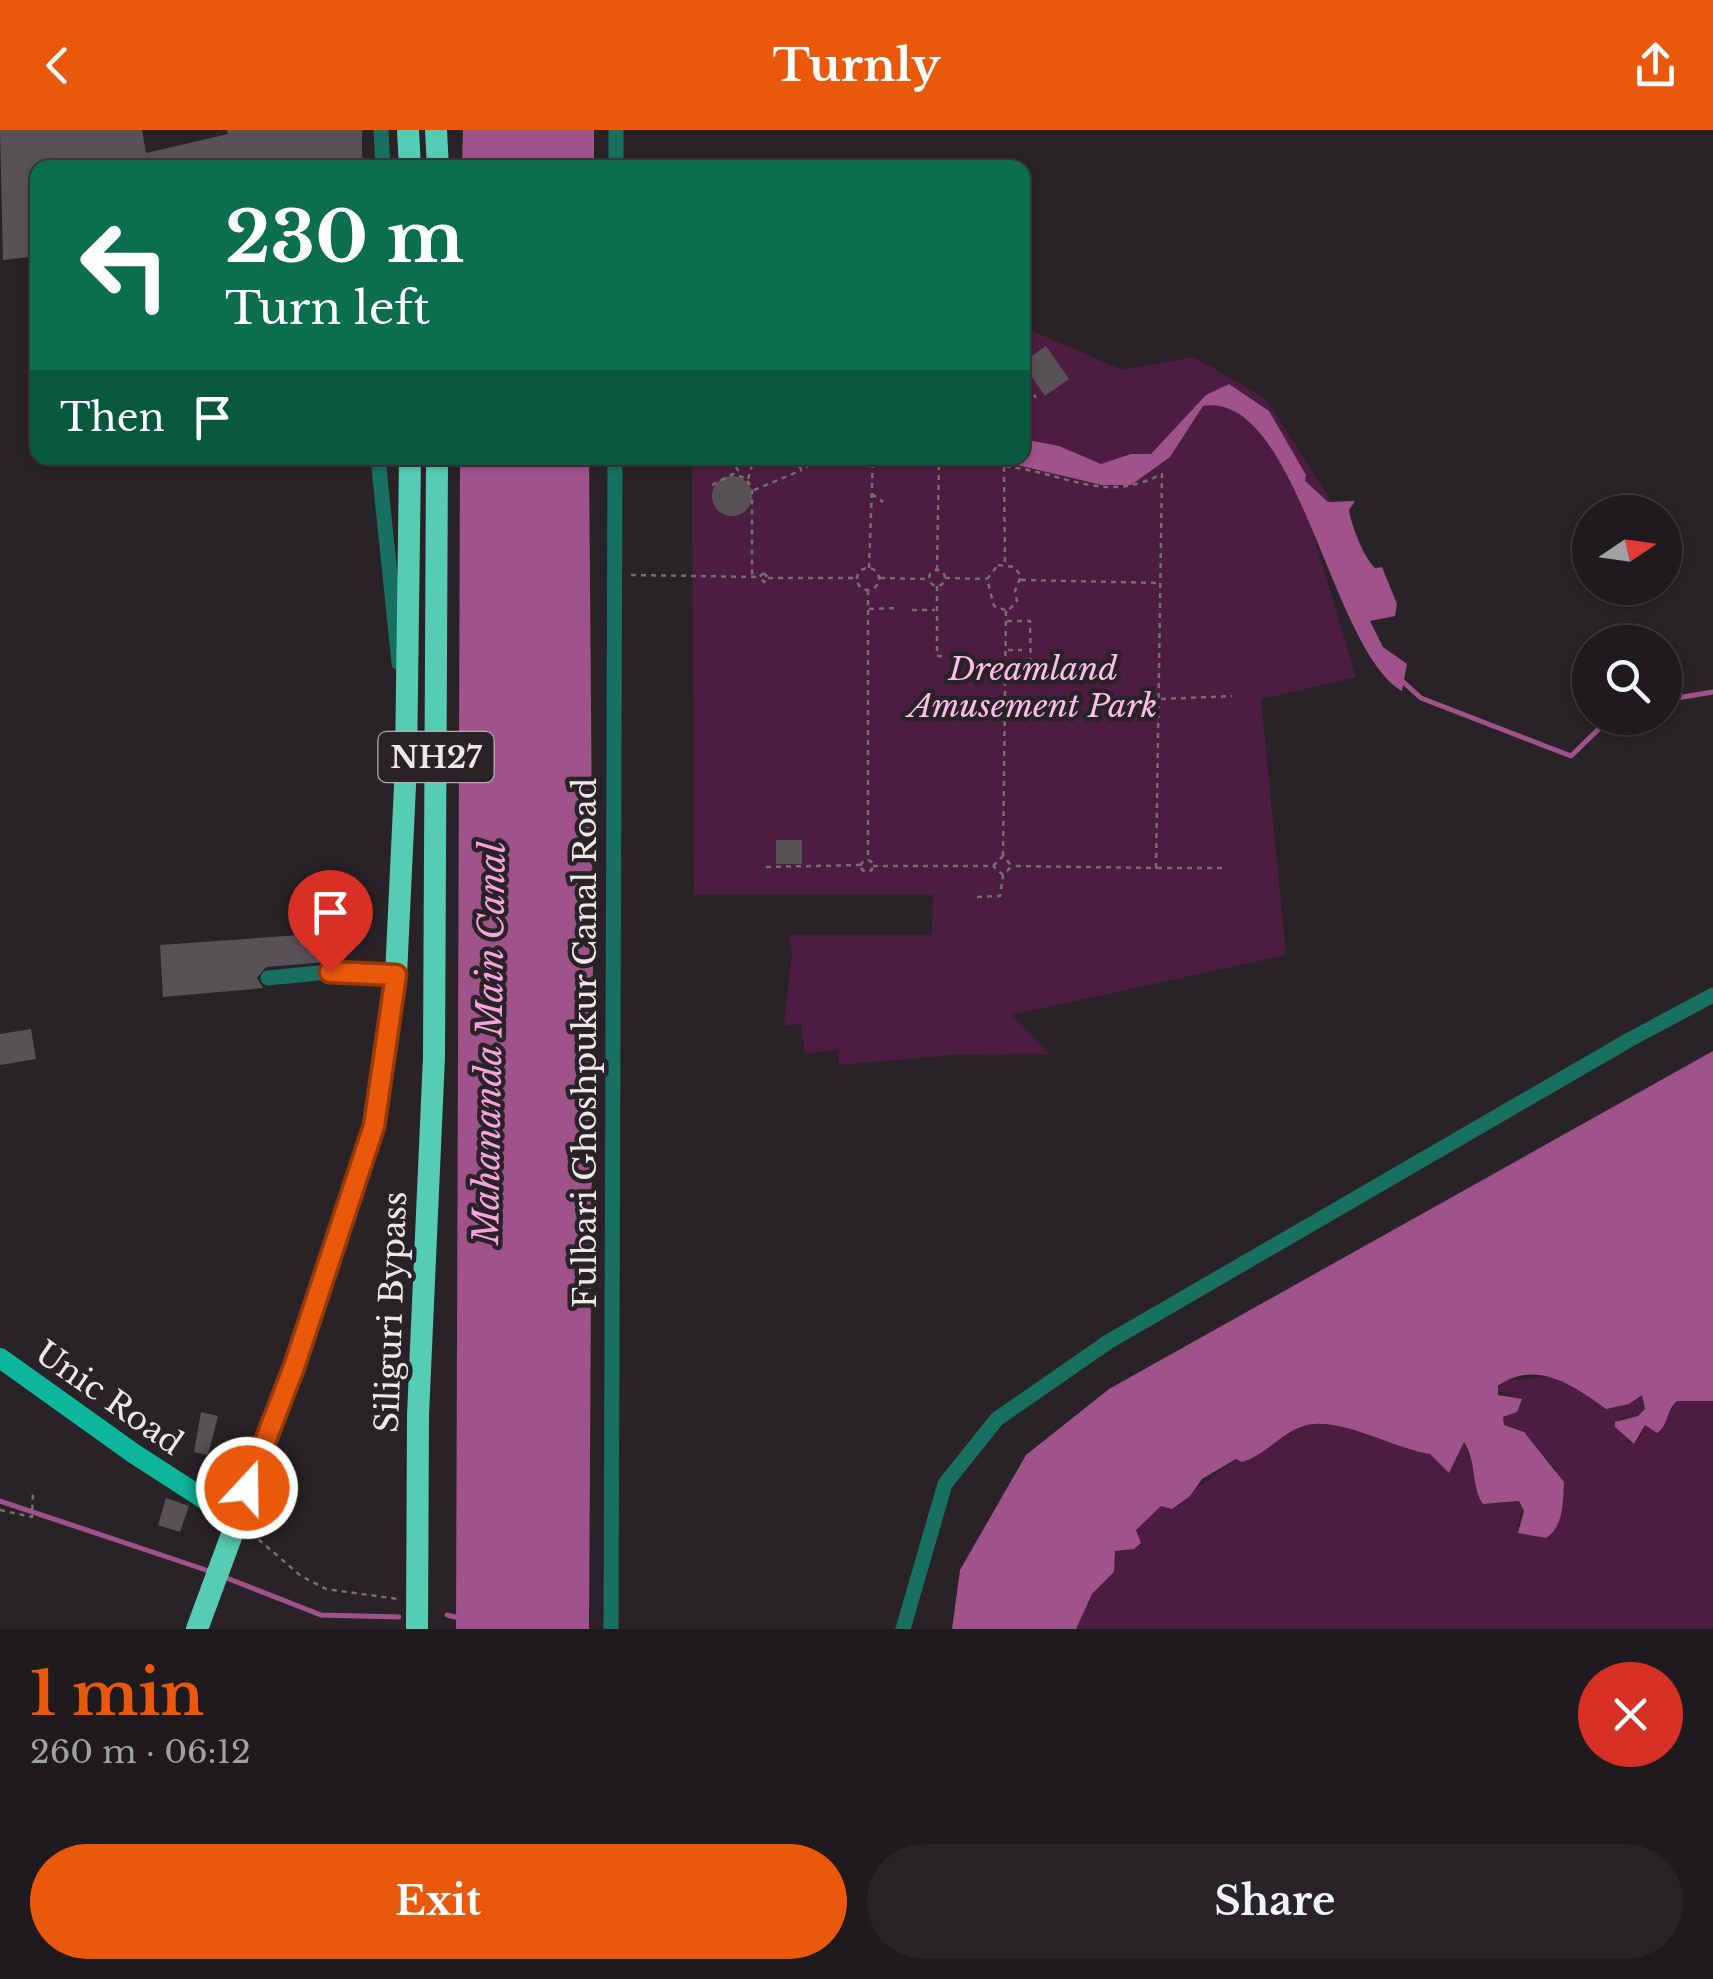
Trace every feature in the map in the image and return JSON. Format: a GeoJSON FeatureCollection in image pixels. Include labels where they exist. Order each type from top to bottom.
{"type":"FeatureCollection","features":[{"type":"Feature","properties":{"kind":"highway"},"geometry":{"type":"LineString","coordinates":[[408,130],[410,160]]}},
{"type":"Feature","properties":{"kind":"highway"},"geometry":{"type":"LineString","coordinates":[[436,130],[438,160]]}},
{"type":"Feature","properties":{"kind":"highway","name":"NH27"},"geometry":{"type":"LineString","coordinates":[[231,1529],[294,1367],[374,1126],[396,975],[406,765],[410,465]]}},
{"type":"Feature","properties":{"kind":"highway","name":"Siliguri Bypass"},"geometry":{"type":"LineString","coordinates":[[416,1629],[418,1415],[434,1057],[438,465]]}},
{"type":"Feature","properties":{"kind":"highway"},"geometry":{"type":"LineString","coordinates":[[197,1629],[231,1529]]}},
{"type":"Feature","properties":{"kind":"main road","name":"Unic Road"},"geometry":{"type":"LineString","coordinates":[[0,1358],[231,1529]]}},
{"type":"Feature","properties":{"kind":"street"},"geometry":{"type":"LineString","coordinates":[[381,130],[383,160]]}},
{"type":"Feature","properties":{"kind":"street"},"geometry":{"type":"LineString","coordinates":[[616,130],[616,160]]}},
{"type":"Feature","properties":{"kind":"street"},"geometry":{"type":"LineString","coordinates":[[379,465],[404,697]]}},
{"type":"Feature","properties":{"kind":"street","name":"Fulbari Ghoshpukur Canal Road"},"geometry":{"type":"LineString","coordinates":[[611,1629],[614,465]]}},
{"type":"Feature","properties":{"kind":"street"},"geometry":{"type":"LineString","coordinates":[[268,978],[330,972],[396,975]]}},
{"type":"Feature","properties":{"kind":"street"},"geometry":{"type":"LineString","coordinates":[[903,1629],[945,1484],[997,1420],[1108,1342],[1628,1040],[1713,995]]}},
{"type":"Feature","properties":{"kind":"path"},"geometry":{"type":"LineString","coordinates":[[1030,390],[1036,398]]}},
{"type":"Feature","properties":{"kind":"path"},"geometry":{"type":"LineString","coordinates":[[735,465],[753,490],[752,577]]}},
{"type":"Feature","properties":{"kind":"path"},"geometry":{"type":"LineString","coordinates":[[747,481],[752,465]]}},
{"type":"Feature","properties":{"kind":"path"},"geometry":{"type":"LineString","coordinates":[[798,465],[802,470]]}},
{"type":"Feature","properties":{"kind":"path"},"geometry":{"type":"LineString","coordinates":[[753,490],[809,465]]}},
{"type":"Feature","properties":{"kind":"path"},"geometry":{"type":"LineString","coordinates":[[623,575],[752,577],[764,582],[768,578],[857,578],[869,568],[873,465]]}},
{"type":"Feature","properties":{"kind":"path"},"geometry":{"type":"LineString","coordinates":[[938,465],[937,570],[944,578],[987,579]]}},
{"type":"Feature","properties":{"kind":"path"},"geometry":{"type":"LineString","coordinates":[[996,465],[1102,490],[1134,486],[1162,474],[1156,868]]}},
{"type":"Feature","properties":{"kind":"path"},"geometry":{"type":"LineString","coordinates":[[1004,466],[1005,564]]}},
{"type":"Feature","properties":{"kind":"path"},"geometry":{"type":"LineString","coordinates":[[712,485],[727,474],[742,476]]}},
{"type":"Feature","properties":{"kind":"path"},"geometry":{"type":"LineString","coordinates":[[872,494],[884,502]]}},
{"type":"Feature","properties":{"kind":"path"},"geometry":{"type":"LineString","coordinates":[[872,502],[880,508]]}},
{"type":"Feature","properties":{"kind":"path"},"geometry":{"type":"LineString","coordinates":[[1005,564],[1018,571],[1021,580],[1015,591],[1015,605],[1006,611],[994,606],[987,579],[994,568],[1005,564]]}},
{"type":"Feature","properties":{"kind":"path"},"geometry":{"type":"LineString","coordinates":[[869,568],[880,578],[928,579],[937,586]]}},
{"type":"Feature","properties":{"kind":"path"},"geometry":{"type":"LineString","coordinates":[[928,579],[937,570]]}},
{"type":"Feature","properties":{"kind":"path"},"geometry":{"type":"LineString","coordinates":[[857,578],[868,590],[868,860],[874,866]]}},
{"type":"Feature","properties":{"kind":"path"},"geometry":{"type":"LineString","coordinates":[[868,590],[876,587],[880,578]]}},
{"type":"Feature","properties":{"kind":"path"},"geometry":{"type":"LineString","coordinates":[[944,578],[937,586],[937,656],[946,656]]}},
{"type":"Feature","properties":{"kind":"path"},"geometry":{"type":"LineString","coordinates":[[1021,580],[1162,583]]}},
{"type":"Feature","properties":{"kind":"path"},"geometry":{"type":"LineString","coordinates":[[868,608],[899,608]]}},
{"type":"Feature","properties":{"kind":"path"},"geometry":{"type":"LineString","coordinates":[[912,610],[937,610]]}},
{"type":"Feature","properties":{"kind":"path"},"geometry":{"type":"LineString","coordinates":[[1006,611],[1003,856],[1012,866],[1224,868]]}},
{"type":"Feature","properties":{"kind":"path"},"geometry":{"type":"LineString","coordinates":[[1005,679],[1031,679],[1033,650],[1030,620],[1006,621]]}},
{"type":"Feature","properties":{"kind":"path"},"geometry":{"type":"LineString","coordinates":[[1005,650],[1022,650]]}},
{"type":"Feature","properties":{"kind":"path"},"geometry":{"type":"LineString","coordinates":[[1160,699],[1232,696]]}},
{"type":"Feature","properties":{"kind":"path"},"geometry":{"type":"LineString","coordinates":[[861,864],[865,872],[874,866],[993,866],[1003,856]]}},
{"type":"Feature","properties":{"kind":"path"},"geometry":{"type":"LineString","coordinates":[[766,867],[861,864],[868,860]]}},
{"type":"Feature","properties":{"kind":"path"},"geometry":{"type":"LineString","coordinates":[[993,866],[1003,876]]}},
{"type":"Feature","properties":{"kind":"path"},"geometry":{"type":"LineString","coordinates":[[977,897],[1000,896],[1003,876],[1012,866]]}},
{"type":"Feature","properties":{"kind":"path"},"geometry":{"type":"LineString","coordinates":[[0,1510],[32,1518],[32,1492]]}},
{"type":"Feature","properties":{"kind":"path"},"geometry":{"type":"LineString","coordinates":[[231,1529],[326,1589],[418,1603]]}},
{"type":"Feature","properties":{"kind":"green space","name":"Dreamland Amusement Park"},"geometry":{"type":"Polygon","coordinates":[[[1030,330],[1122,370],[1194,357],[1265,398],[1331,501],[1307,514],[1356,677],[1261,699],[1286,955],[1012,1015],[1050,1054],[952,1055],[839,1065],[838,1050],[805,1054],[801,1024],[784,1026],[792,952],[788,935],[932,935],[933,895],[694,895],[692,465],[1030,465],[1030,330]]]}},
{"type":"Feature","properties":{"kind":"green space"},"geometry":{"type":"Polygon","coordinates":[[[1554,1376],[1605,1404],[1626,1402],[1641,1394],[1645,1409],[1638,1416],[1619,1419],[1621,1432],[1630,1443],[1638,1441],[1645,1425],[1657,1433],[1677,1401],[1713,1401],[1713,1629],[1076,1629],[1092,1594],[1114,1572],[1115,1551],[1139,1535],[1136,1527],[1161,1506],[1172,1509],[1237,1459],[1250,1459],[1302,1426],[1332,1424],[1430,1454],[1449,1473],[1463,1442],[1477,1473],[1477,1492],[1495,1504],[1519,1501],[1523,1505],[1517,1527],[1561,1517],[1565,1488],[1554,1466],[1520,1430],[1504,1425],[1503,1417],[1517,1412],[1511,1394],[1496,1391],[1505,1381],[1554,1376]]]}},
{"type":"Feature","properties":{"kind":"water"},"geometry":{"type":"Polygon","coordinates":[[[463,130],[594,130],[594,160],[462,160],[463,130]]]}},
{"type":"Feature","properties":{"kind":"water"},"geometry":{"type":"Polygon","coordinates":[[[1229,384],[1269,411],[1306,475],[1305,481],[1328,502],[1355,501],[1349,510],[1352,524],[1367,557],[1375,568],[1382,567],[1397,604],[1395,616],[1370,621],[1383,647],[1407,664],[1402,691],[1377,666],[1354,627],[1289,479],[1264,438],[1236,412],[1203,406],[1170,457],[1131,485],[1102,485],[1017,465],[1030,465],[1030,440],[1059,446],[1101,464],[1131,454],[1151,454],[1206,395],[1229,384]]]}},
{"type":"Feature","properties":{"kind":"water","name":"Mahananda Main Canal"},"geometry":{"type":"Polygon","coordinates":[[[460,465],[589,465],[593,952],[589,1629],[456,1629],[460,465]]]}},
{"type":"Feature","properties":{"kind":"water"},"geometry":{"type":"Polygon","coordinates":[[[1713,1051],[1713,1401],[1677,1401],[1661,1430],[1657,1433],[1645,1425],[1634,1444],[1615,1427],[1615,1422],[1638,1416],[1645,1409],[1642,1395],[1629,1404],[1606,1409],[1569,1385],[1541,1375],[1512,1378],[1498,1386],[1498,1395],[1522,1399],[1517,1412],[1503,1417],[1504,1425],[1524,1432],[1564,1482],[1559,1520],[1546,1538],[1518,1533],[1524,1511],[1519,1501],[1483,1504],[1464,1442],[1449,1473],[1430,1454],[1348,1428],[1315,1424],[1294,1430],[1250,1459],[1236,1459],[1202,1479],[1190,1496],[1172,1509],[1161,1506],[1136,1530],[1141,1543],[1134,1549],[1115,1551],[1114,1572],[1092,1594],[1076,1629],[952,1629],[960,1570],[1026,1455],[1109,1389],[1713,1051]]]}},
{"type":"Feature","properties":{"kind":"building"},"geometry":{"type":"Polygon","coordinates":[[[0,130],[142,130],[146,153],[228,134],[227,130],[362,130],[362,160],[30,160],[30,257],[3,260],[0,130]]]}},
{"type":"Feature","properties":{"kind":"building"},"geometry":{"type":"Polygon","coordinates":[[[1046,346],[1069,379],[1045,396],[1030,374],[1030,357],[1046,346]]]}},
{"type":"Feature","properties":{"kind":"building"},"geometry":{"type":"Polygon","coordinates":[[[732,476],[746,482],[752,496],[746,510],[732,516],[718,510],[712,496],[718,482],[732,476]]]}},
{"type":"Feature","properties":{"kind":"building"},"geometry":{"type":"Polygon","coordinates":[[[776,840],[802,840],[802,864],[776,864],[776,840]]]}},
{"type":"Feature","properties":{"kind":"building"},"geometry":{"type":"Polygon","coordinates":[[[342,932],[339,961],[266,967],[257,978],[263,988],[163,997],[160,945],[342,932]]]}},
{"type":"Feature","properties":{"kind":"building"},"geometry":{"type":"Polygon","coordinates":[[[31,1029],[36,1059],[0,1065],[0,1034],[31,1029]]]}},
{"type":"Feature","properties":{"kind":"building"},"geometry":{"type":"Polygon","coordinates":[[[201,1412],[218,1416],[208,1455],[194,1452],[201,1412]]]}},
{"type":"Feature","properties":{"kind":"building"},"geometry":{"type":"Polygon","coordinates":[[[166,1498],[189,1506],[180,1532],[158,1525],[166,1498]]]}},
{"type":"Feature","properties":{"kind":"waterway"},"geometry":{"type":"LineString","coordinates":[[1401,680],[1421,698],[1571,756],[1593,735]]}},
{"type":"Feature","properties":{"kind":"waterway"},"geometry":{"type":"LineString","coordinates":[[1682,697],[1713,692]]}},
{"type":"Feature","properties":{"kind":"waterway"},"geometry":{"type":"LineString","coordinates":[[0,1501],[209,1571]]}},
{"type":"Feature","properties":{"kind":"waterway"},"geometry":{"type":"LineString","coordinates":[[224,1577],[321,1615],[399,1617]]}},
{"type":"Feature","properties":{"kind":"waterway"},"geometry":{"type":"LineString","coordinates":[[447,1615],[455,1617]]}},
{"type":"Feature","properties":{"kind":"route"},"geometry":{"type":"LineString","coordinates":[[247,1488],[294,1367],[374,1126],[396,975],[330,972]]}}]}
